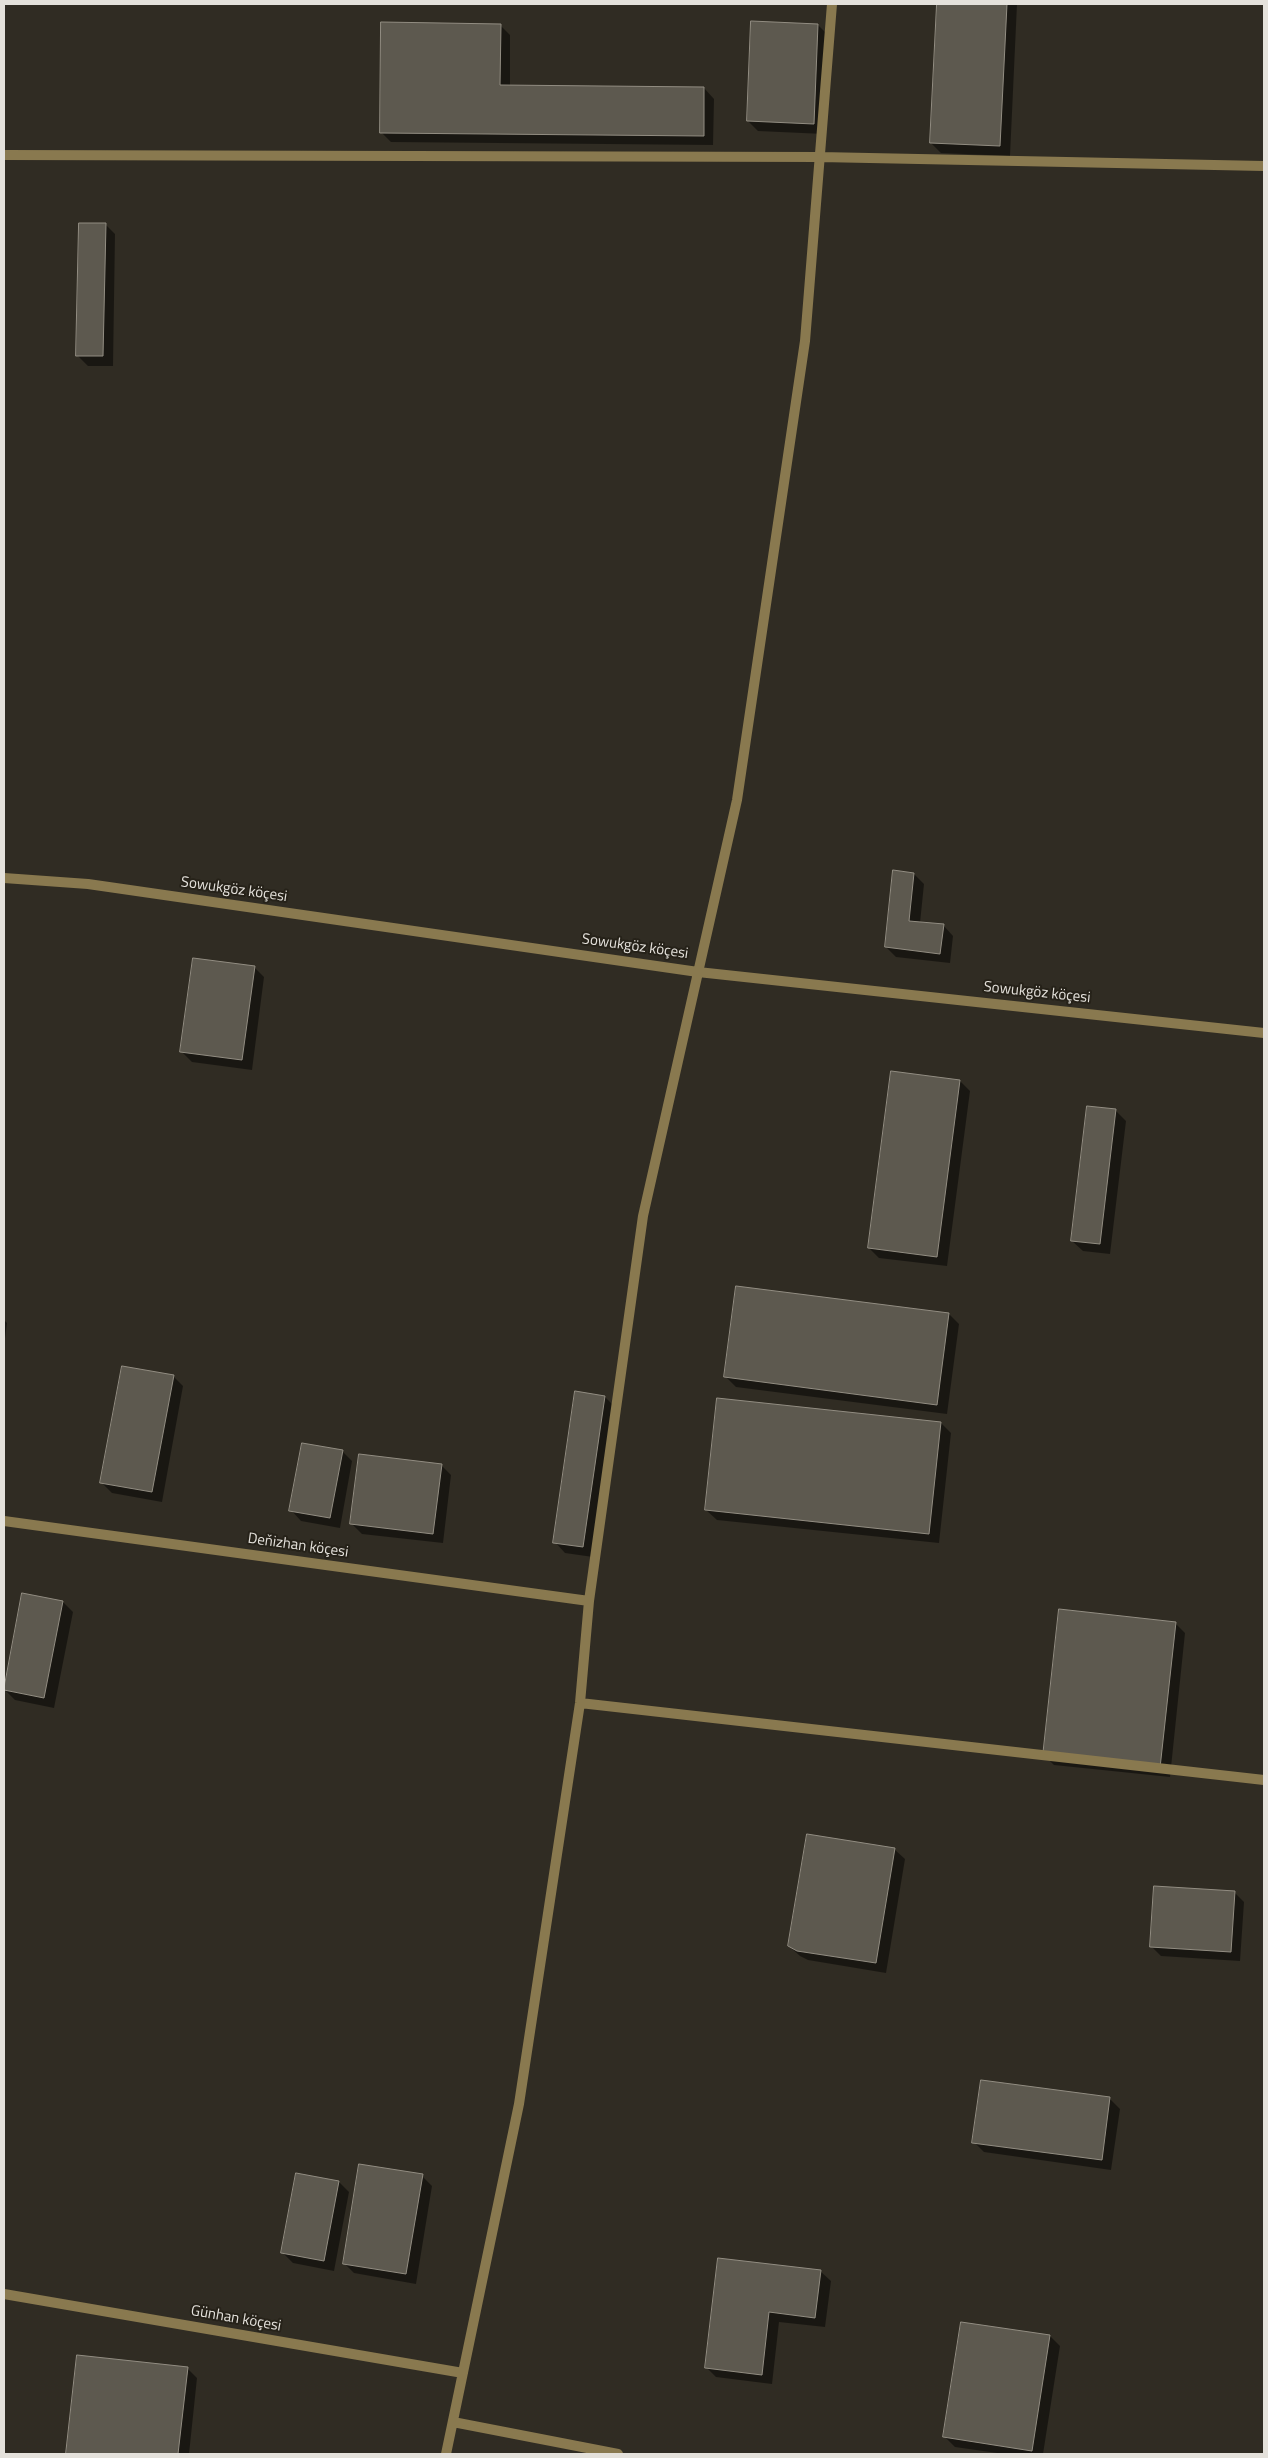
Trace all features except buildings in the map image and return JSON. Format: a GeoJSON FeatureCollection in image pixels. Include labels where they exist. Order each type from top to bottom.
{"type":"FeatureCollection","features":[{"type":"Feature","properties":{"kind":"street"},"geometry":{"type":"LineString","coordinates":[[446,2454],[519,2104],[580,1703],[589,1601],[643,1216],[738,790],[805,341],[832,4]]}},
{"type":"Feature","properties":{"kind":"street"},"geometry":{"type":"LineString","coordinates":[[4,155],[820,157],[1264,166]]}},
{"type":"Feature","properties":{"kind":"street","name":"Sowukgöz köçesi"},"geometry":{"type":"LineString","coordinates":[[4,878],[88,884],[698,972],[1264,1033]]}},
{"type":"Feature","properties":{"kind":"street","name":"Deňizhan köçesi"},"geometry":{"type":"LineString","coordinates":[[4,1522],[589,1601]]}},
{"type":"Feature","properties":{"kind":"street"},"geometry":{"type":"LineString","coordinates":[[580,1703],[1264,1780]]}},
{"type":"Feature","properties":{"kind":"street","name":"Günhan köçesi"},"geometry":{"type":"LineString","coordinates":[[4,2294],[463,2373]]}},
{"type":"Feature","properties":{"kind":"street"},"geometry":{"type":"LineString","coordinates":[[453,2422],[618,2454]]}}]}
